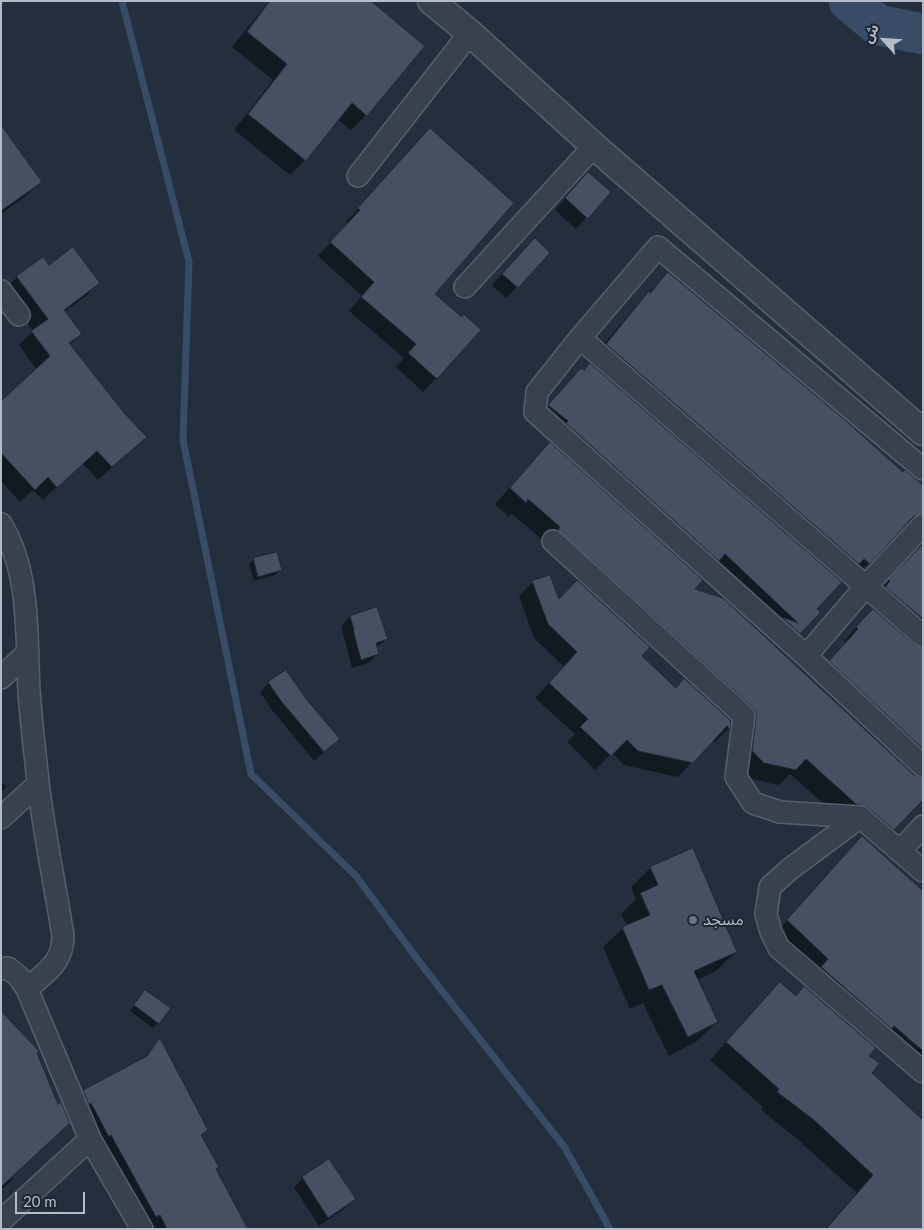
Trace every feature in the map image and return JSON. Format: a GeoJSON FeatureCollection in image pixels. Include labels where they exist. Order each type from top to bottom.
{"type":"FeatureCollection","features":[{"type":"Feature","properties":{"kind":"street"},"geometry":{"type":"LineString","coordinates":[[430,1],[470,33],[594,146],[923,432]]}},
{"type":"Feature","properties":{"kind":"street"},"geometry":{"type":"LineString","coordinates":[[358,176],[470,33]]}},
{"type":"Feature","properties":{"kind":"street"},"geometry":{"type":"LineString","coordinates":[[465,287],[594,146]]}},
{"type":"Feature","properties":{"kind":"street"},"geometry":{"type":"LineString","coordinates":[[923,469],[658,247],[580,338],[537,392],[535,412],[806,656],[923,766]]}},
{"type":"Feature","properties":{"kind":"street"},"geometry":{"type":"LineString","coordinates":[[1,291],[19,315]]}},
{"type":"Feature","properties":{"kind":"street"},"geometry":{"type":"LineString","coordinates":[[580,338],[923,636]]}},
{"type":"Feature","properties":{"kind":"street"},"geometry":{"type":"LineString","coordinates":[[1,524],[14,548],[21,573],[28,652],[29,691],[38,784],[63,943],[54,965],[27,989]]}},
{"type":"Feature","properties":{"kind":"street"},"geometry":{"type":"LineString","coordinates":[[806,656],[866,586],[923,525]]}},
{"type":"Feature","properties":{"kind":"street"},"geometry":{"type":"LineString","coordinates":[[554,541],[744,716],[736,777],[753,803],[780,812],[860,818],[923,871]]}},
{"type":"Feature","properties":{"kind":"street"},"geometry":{"type":"LineString","coordinates":[[1,678],[28,652]]}},
{"type":"Feature","properties":{"kind":"street"},"geometry":{"type":"LineString","coordinates":[[1,818],[38,784]]}},
{"type":"Feature","properties":{"kind":"street"},"geometry":{"type":"LineString","coordinates":[[860,818],[790,869],[770,887],[766,914],[771,932],[779,948],[923,1072]]}},
{"type":"Feature","properties":{"kind":"street"},"geometry":{"type":"LineString","coordinates":[[900,851],[923,826]]}},
{"type":"Feature","properties":{"kind":"street"},"geometry":{"type":"LineString","coordinates":[[1,969],[8,968],[19,977],[27,989],[90,1139],[142,1229]]}},
{"type":"Feature","properties":{"kind":"street"},"geometry":{"type":"LineString","coordinates":[[1,1220],[90,1139]]}},
{"type":"Feature","properties":{"kind":"building"},"geometry":{"type":"Polygon","coordinates":[[[270,1],[371,1],[425,46],[367,116],[352,103],[306,161],[248,114],[287,64],[247,32],[270,1]]]}},
{"type":"Feature","properties":{"kind":"building"},"geometry":{"type":"Polygon","coordinates":[[[1,125],[42,182],[1,211],[1,125]]]}},
{"type":"Feature","properties":{"kind":"building"},"geometry":{"type":"Polygon","coordinates":[[[430,128],[514,203],[435,294],[462,317],[464,314],[481,330],[437,379],[408,353],[416,344],[361,297],[374,282],[330,242],[430,128]]]}},
{"type":"Feature","properties":{"kind":"building"},"geometry":{"type":"Polygon","coordinates":[[[588,172],[611,192],[588,219],[565,198],[588,172]]]}},
{"type":"Feature","properties":{"kind":"building"},"geometry":{"type":"Polygon","coordinates":[[[535,238],[550,253],[518,288],[502,274],[535,238]]]}},
{"type":"Feature","properties":{"kind":"building"},"geometry":{"type":"Polygon","coordinates":[[[73,247],[100,283],[64,310],[82,334],[69,343],[125,414],[147,437],[112,467],[97,451],[57,488],[48,477],[35,490],[1,453],[1,401],[50,356],[31,331],[48,319],[16,276],[43,257],[49,265],[73,247]]]}},
{"type":"Feature","properties":{"kind":"building"},"geometry":{"type":"Polygon","coordinates":[[[668,272],[845,420],[903,472],[905,470],[923,485],[923,513],[914,516],[870,564],[864,559],[859,564],[606,344],[649,291],[650,293],[668,272]]]}},
{"type":"Feature","properties":{"kind":"building"},"geometry":{"type":"Polygon","coordinates":[[[590,363],[842,582],[817,609],[821,612],[800,634],[782,617],[798,623],[725,554],[719,561],[566,423],[568,421],[548,405],[581,368],[584,370],[590,363]]]}},
{"type":"Feature","properties":{"kind":"building"},"geometry":{"type":"Polygon","coordinates":[[[550,442],[703,580],[695,589],[723,598],[914,775],[923,778],[923,800],[894,830],[868,808],[856,804],[806,759],[796,770],[764,763],[752,751],[756,712],[752,707],[558,530],[560,527],[528,499],[526,503],[510,488],[550,442]]]}},
{"type":"Feature","properties":{"kind":"building"},"geometry":{"type":"Polygon","coordinates":[[[923,544],[923,619],[885,587],[890,581],[888,580],[923,544]]]}},
{"type":"Feature","properties":{"kind":"building"},"geometry":{"type":"Polygon","coordinates":[[[277,552],[282,570],[258,577],[253,558],[277,552]]]}},
{"type":"Feature","properties":{"kind":"building"},"geometry":{"type":"Polygon","coordinates":[[[550,575],[559,599],[577,580],[650,647],[642,656],[676,688],[684,678],[731,721],[730,729],[727,726],[693,763],[638,751],[627,740],[611,756],[580,727],[588,719],[549,683],[577,652],[548,624],[532,581],[550,575]]]}},
{"type":"Feature","properties":{"kind":"building"},"geometry":{"type":"Polygon","coordinates":[[[377,607],[388,639],[376,643],[379,654],[361,660],[350,616],[377,607]]]}},
{"type":"Feature","properties":{"kind":"building"},"geometry":{"type":"Polygon","coordinates":[[[873,609],[915,645],[923,648],[923,749],[829,661],[873,609]]]}},
{"type":"Feature","properties":{"kind":"building"},"geometry":{"type":"Polygon","coordinates":[[[286,670],[307,700],[340,739],[324,752],[281,701],[268,682],[286,670]]]}},
{"type":"Feature","properties":{"kind":"building"},"geometry":{"type":"Polygon","coordinates":[[[862,836],[923,891],[923,1051],[894,1026],[892,1029],[821,967],[828,959],[787,920],[862,836]]]}},
{"type":"Feature","properties":{"kind":"building"},"geometry":{"type":"Polygon","coordinates":[[[693,848],[737,952],[694,971],[718,1022],[688,1037],[662,985],[649,990],[622,927],[650,915],[640,893],[658,885],[650,867],[693,848]]]}},
{"type":"Feature","properties":{"kind":"building"},"geometry":{"type":"Polygon","coordinates":[[[780,982],[796,996],[804,986],[876,1048],[869,1056],[880,1063],[872,1073],[923,1120],[923,1229],[826,1229],[873,1175],[814,1120],[777,1092],[779,1089],[726,1042],[780,982]]]}},
{"type":"Feature","properties":{"kind":"building"},"geometry":{"type":"Polygon","coordinates":[[[145,990],[171,1008],[159,1024],[134,1005],[145,990]]]}},
{"type":"Feature","properties":{"kind":"building"},"geometry":{"type":"Polygon","coordinates":[[[1,1011],[39,1051],[37,1053],[58,1104],[61,1102],[70,1123],[1,1187],[1,1011]]]}},
{"type":"Feature","properties":{"kind":"building"},"geometry":{"type":"Polygon","coordinates":[[[160,1038],[208,1130],[201,1135],[219,1167],[216,1169],[248,1229],[167,1229],[160,1215],[156,1217],[111,1135],[109,1137],[91,1103],[89,1105],[83,1090],[147,1056],[160,1038]]]}},
{"type":"Feature","properties":{"kind":"building"},"geometry":{"type":"Polygon","coordinates":[[[329,1159],[356,1199],[328,1218],[302,1177],[329,1159]]]}},
{"type":"Feature","properties":{"kind":"waterway"},"geometry":{"type":"LineString","coordinates":[[122,1],[189,262],[183,440],[251,774],[356,876],[421,964],[565,1148],[610,1229]]}},
{"type":"Feature","properties":{"kind":"waterway"},"geometry":{"type":"LineString","coordinates":[[849,1],[878,25],[923,34]]}},
{"type":"Feature","properties":{"kind":"place","name":"مسجد"},"geometry":{"type":"Point","coordinates":[693,920]}}]}
